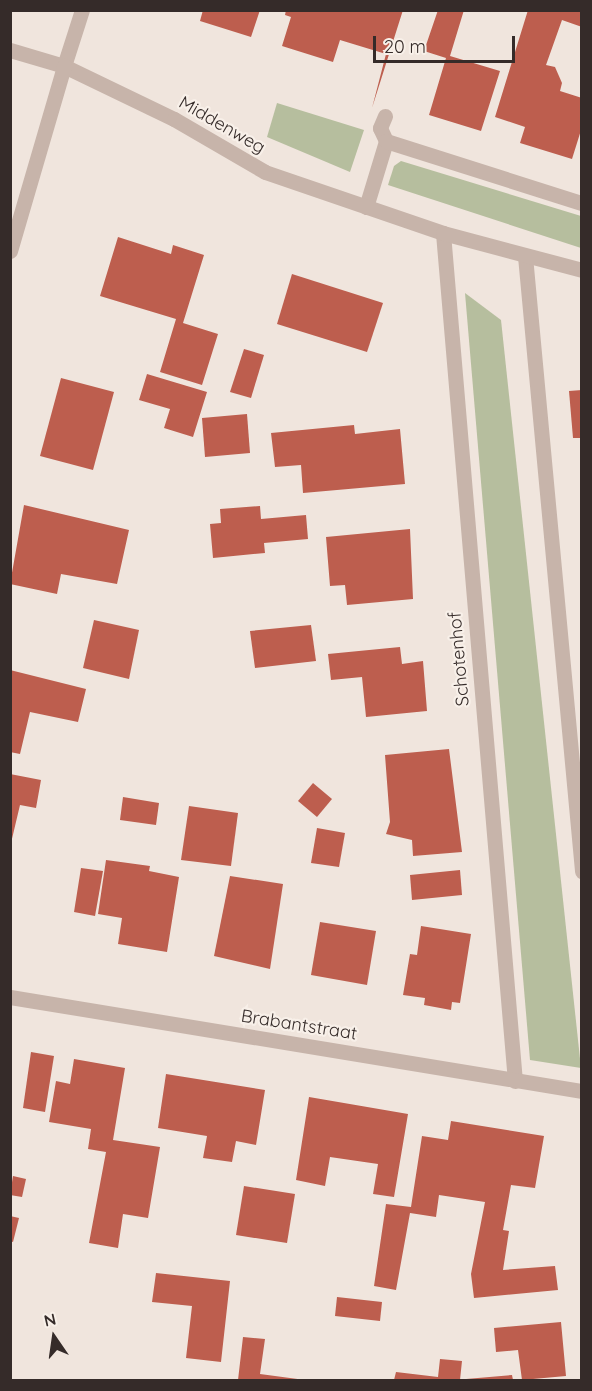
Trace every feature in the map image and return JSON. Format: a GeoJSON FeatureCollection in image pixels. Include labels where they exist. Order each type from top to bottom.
{"type":"FeatureCollection","features":[{"type":"Feature","properties":{"kind":"street"},"geometry":{"type":"LineString","coordinates":[[10,251],[82,10]]}},
{"type":"Feature","properties":{"kind":"street","name":"Middenweg"},"geometry":{"type":"LineString","coordinates":[[10,50],[64,66],[174,119],[265,172],[443,233],[582,270]]}},
{"type":"Feature","properties":{"kind":"street"},"geometry":{"type":"LineString","coordinates":[[366,207],[386,141],[380,128],[385,116]]}},
{"type":"Feature","properties":{"kind":"street"},"geometry":{"type":"LineString","coordinates":[[386,141],[582,203]]}},
{"type":"Feature","properties":{"kind":"street","name":"Schotenhof"},"geometry":{"type":"LineString","coordinates":[[443,233],[515,1081]]}},
{"type":"Feature","properties":{"kind":"street"},"geometry":{"type":"LineString","coordinates":[[525,255],[582,870]]}},
{"type":"Feature","properties":{"kind":"street","name":"Brabantstraat"},"geometry":{"type":"LineString","coordinates":[[10,997],[582,1091]]}},
{"type":"Feature","properties":{"kind":"green space"},"geometry":{"type":"Polygon","coordinates":[[[277,103],[364,130],[350,172],[267,137],[277,103]]]}},
{"type":"Feature","properties":{"kind":"green space"},"geometry":{"type":"Polygon","coordinates":[[[401,161],[581,216],[581,248],[388,185],[394,166],[401,161]]]}},
{"type":"Feature","properties":{"kind":"green space"},"geometry":{"type":"Polygon","coordinates":[[[465,293],[501,320],[581,1068],[530,1060],[465,293]]]}},
{"type":"Feature","properties":{"kind":"building"},"geometry":{"type":"Polygon","coordinates":[[[203,10],[260,10],[251,37],[200,21],[203,10]]]}},
{"type":"Feature","properties":{"kind":"building"},"geometry":{"type":"Polygon","coordinates":[[[286,10],[403,10],[372,108],[386,54],[340,40],[333,62],[282,46],[291,17],[285,15],[286,10]]]}},
{"type":"Feature","properties":{"kind":"building"},"geometry":{"type":"Polygon","coordinates":[[[438,10],[464,10],[450,56],[500,71],[481,131],[429,115],[446,58],[424,51],[438,10]]]}},
{"type":"Feature","properties":{"kind":"building"},"geometry":{"type":"Polygon","coordinates":[[[528,10],[582,10],[582,27],[562,20],[546,65],[555,67],[562,83],[560,91],[582,98],[582,127],[572,159],[520,143],[525,127],[495,117],[528,10]]]}},
{"type":"Feature","properties":{"kind":"building"},"geometry":{"type":"Polygon","coordinates":[[[118,237],[171,254],[173,245],[204,255],[183,323],[218,334],[202,385],[160,372],[176,319],[100,296],[118,237]]]}},
{"type":"Feature","properties":{"kind":"building"},"geometry":{"type":"Polygon","coordinates":[[[292,274],[383,303],[367,352],[277,324],[292,274]]]}},
{"type":"Feature","properties":{"kind":"building"},"geometry":{"type":"Polygon","coordinates":[[[244,349],[264,355],[251,398],[230,392],[244,349]]]}},
{"type":"Feature","properties":{"kind":"building"},"geometry":{"type":"Polygon","coordinates":[[[147,374],[207,392],[193,437],[164,428],[170,409],[139,400],[147,374]]]}},
{"type":"Feature","properties":{"kind":"building"},"geometry":{"type":"Polygon","coordinates":[[[61,378],[114,392],[93,470],[40,456],[61,378]]]}},
{"type":"Feature","properties":{"kind":"building"},"geometry":{"type":"Polygon","coordinates":[[[582,390],[582,438],[573,438],[569,391],[582,390]]]}},
{"type":"Feature","properties":{"kind":"building"},"geometry":{"type":"Polygon","coordinates":[[[247,414],[250,453],[205,457],[202,418],[247,414]]]}},
{"type":"Feature","properties":{"kind":"building"},"geometry":{"type":"Polygon","coordinates":[[[354,425],[355,434],[400,429],[405,484],[303,493],[301,465],[275,467],[271,433],[354,425]]]}},
{"type":"Feature","properties":{"kind":"building"},"geometry":{"type":"Polygon","coordinates":[[[24,505],[129,530],[117,584],[61,574],[57,594],[10,584],[24,505]]]}},
{"type":"Feature","properties":{"kind":"building"},"geometry":{"type":"Polygon","coordinates":[[[260,506],[261,519],[306,515],[308,539],[264,543],[265,553],[213,558],[210,524],[221,523],[220,509],[260,506]]]}},
{"type":"Feature","properties":{"kind":"building"},"geometry":{"type":"Polygon","coordinates":[[[410,529],[413,599],[347,605],[345,585],[330,586],[326,537],[410,529]]]}},
{"type":"Feature","properties":{"kind":"building"},"geometry":{"type":"Polygon","coordinates":[[[94,620],[139,630],[129,679],[83,668],[94,620]]]}},
{"type":"Feature","properties":{"kind":"building"},"geometry":{"type":"Polygon","coordinates":[[[311,625],[316,661],[255,668],[250,631],[311,625]]]}},
{"type":"Feature","properties":{"kind":"building"},"geometry":{"type":"Polygon","coordinates":[[[400,647],[402,664],[423,661],[427,711],[366,717],[362,677],[331,680],[328,654],[400,647]]]}},
{"type":"Feature","properties":{"kind":"building"},"geometry":{"type":"Polygon","coordinates":[[[10,670],[86,689],[78,722],[30,712],[20,754],[10,752],[10,670]]]}},
{"type":"Feature","properties":{"kind":"building"},"geometry":{"type":"Polygon","coordinates":[[[449,749],[462,852],[413,856],[412,840],[386,834],[390,822],[385,755],[449,749]]]}},
{"type":"Feature","properties":{"kind":"building"},"geometry":{"type":"Polygon","coordinates":[[[10,774],[41,780],[36,808],[20,805],[11,843],[10,774]]]}},
{"type":"Feature","properties":{"kind":"building"},"geometry":{"type":"Polygon","coordinates":[[[313,783],[332,799],[317,817],[298,801],[313,783]]]}},
{"type":"Feature","properties":{"kind":"building"},"geometry":{"type":"Polygon","coordinates":[[[123,797],[159,803],[156,825],[120,820],[123,797]]]}},
{"type":"Feature","properties":{"kind":"building"},"geometry":{"type":"Polygon","coordinates":[[[189,806],[238,813],[231,866],[181,860],[189,806]]]}},
{"type":"Feature","properties":{"kind":"building"},"geometry":{"type":"Polygon","coordinates":[[[317,828],[345,833],[339,867],[311,863],[317,828]]]}},
{"type":"Feature","properties":{"kind":"building"},"geometry":{"type":"Polygon","coordinates":[[[106,860],[150,866],[149,871],[179,877],[167,952],[118,944],[122,918],[98,914],[106,860]]]}},
{"type":"Feature","properties":{"kind":"building"},"geometry":{"type":"Polygon","coordinates":[[[81,868],[103,871],[95,916],[74,912],[81,868]]]}},
{"type":"Feature","properties":{"kind":"building"},"geometry":{"type":"Polygon","coordinates":[[[460,870],[462,895],[412,900],[410,875],[460,870]]]}},
{"type":"Feature","properties":{"kind":"building"},"geometry":{"type":"Polygon","coordinates":[[[230,876],[283,884],[270,969],[214,956],[230,876]]]}},
{"type":"Feature","properties":{"kind":"building"},"geometry":{"type":"Polygon","coordinates":[[[320,922],[376,931],[367,985],[311,975],[320,922]]]}},
{"type":"Feature","properties":{"kind":"building"},"geometry":{"type":"Polygon","coordinates":[[[421,926],[471,934],[460,1003],[452,1002],[451,1010],[424,1005],[425,998],[403,995],[410,954],[417,955],[421,926]]]}},
{"type":"Feature","properties":{"kind":"building"},"geometry":{"type":"Polygon","coordinates":[[[31,1052],[54,1056],[45,1112],[23,1108],[31,1052]]]}},
{"type":"Feature","properties":{"kind":"building"},"geometry":{"type":"Polygon","coordinates":[[[74,1059],[125,1068],[113,1140],[160,1147],[148,1218],[123,1214],[118,1248],[89,1243],[106,1152],[88,1149],[91,1129],[49,1122],[56,1081],[70,1084],[74,1059]]]}},
{"type":"Feature","properties":{"kind":"building"},"geometry":{"type":"Polygon","coordinates":[[[166,1074],[265,1090],[256,1145],[236,1141],[232,1162],[203,1158],[207,1136],[158,1128],[166,1074]]]}},
{"type":"Feature","properties":{"kind":"building"},"geometry":{"type":"Polygon","coordinates":[[[309,1097],[408,1114],[394,1197],[373,1194],[378,1164],[330,1157],[325,1186],[296,1180],[309,1097]]]}},
{"type":"Feature","properties":{"kind":"building"},"geometry":{"type":"Polygon","coordinates":[[[451,1121],[544,1136],[535,1188],[511,1185],[503,1230],[509,1231],[503,1270],[555,1266],[558,1290],[474,1298],[471,1274],[485,1202],[439,1195],[436,1217],[410,1213],[396,1290],[374,1286],[386,1204],[411,1207],[422,1136],[448,1140],[451,1121]]]}},
{"type":"Feature","properties":{"kind":"building"},"geometry":{"type":"Polygon","coordinates":[[[13,1176],[26,1179],[22,1197],[10,1195],[13,1176]]]}},
{"type":"Feature","properties":{"kind":"building"},"geometry":{"type":"Polygon","coordinates":[[[244,1186],[295,1194],[287,1243],[236,1235],[244,1186]]]}},
{"type":"Feature","properties":{"kind":"building"},"geometry":{"type":"Polygon","coordinates":[[[10,1216],[19,1218],[13,1242],[10,1241],[10,1216]]]}},
{"type":"Feature","properties":{"kind":"building"},"geometry":{"type":"Polygon","coordinates":[[[156,1273],[230,1281],[221,1362],[186,1358],[192,1306],[152,1302],[156,1273]]]}},
{"type":"Feature","properties":{"kind":"building"},"geometry":{"type":"Polygon","coordinates":[[[337,1297],[382,1302],[380,1321],[335,1316],[337,1297]]]}},
{"type":"Feature","properties":{"kind":"building"},"geometry":{"type":"Polygon","coordinates":[[[561,1322],[566,1376],[522,1380],[518,1350],[496,1352],[494,1328],[561,1322]]]}},
{"type":"Feature","properties":{"kind":"building"},"geometry":{"type":"Polygon","coordinates":[[[243,1337],[265,1339],[260,1374],[305,1380],[238,1380],[243,1337]]]}},
{"type":"Feature","properties":{"kind":"building"},"geometry":{"type":"Polygon","coordinates":[[[440,1359],[462,1361],[460,1380],[394,1380],[396,1372],[438,1377],[440,1359]]]}},
{"type":"Feature","properties":{"kind":"building"},"geometry":{"type":"Polygon","coordinates":[[[512,1375],[513,1380],[466,1380],[466,1379],[512,1375]]]}}]}
